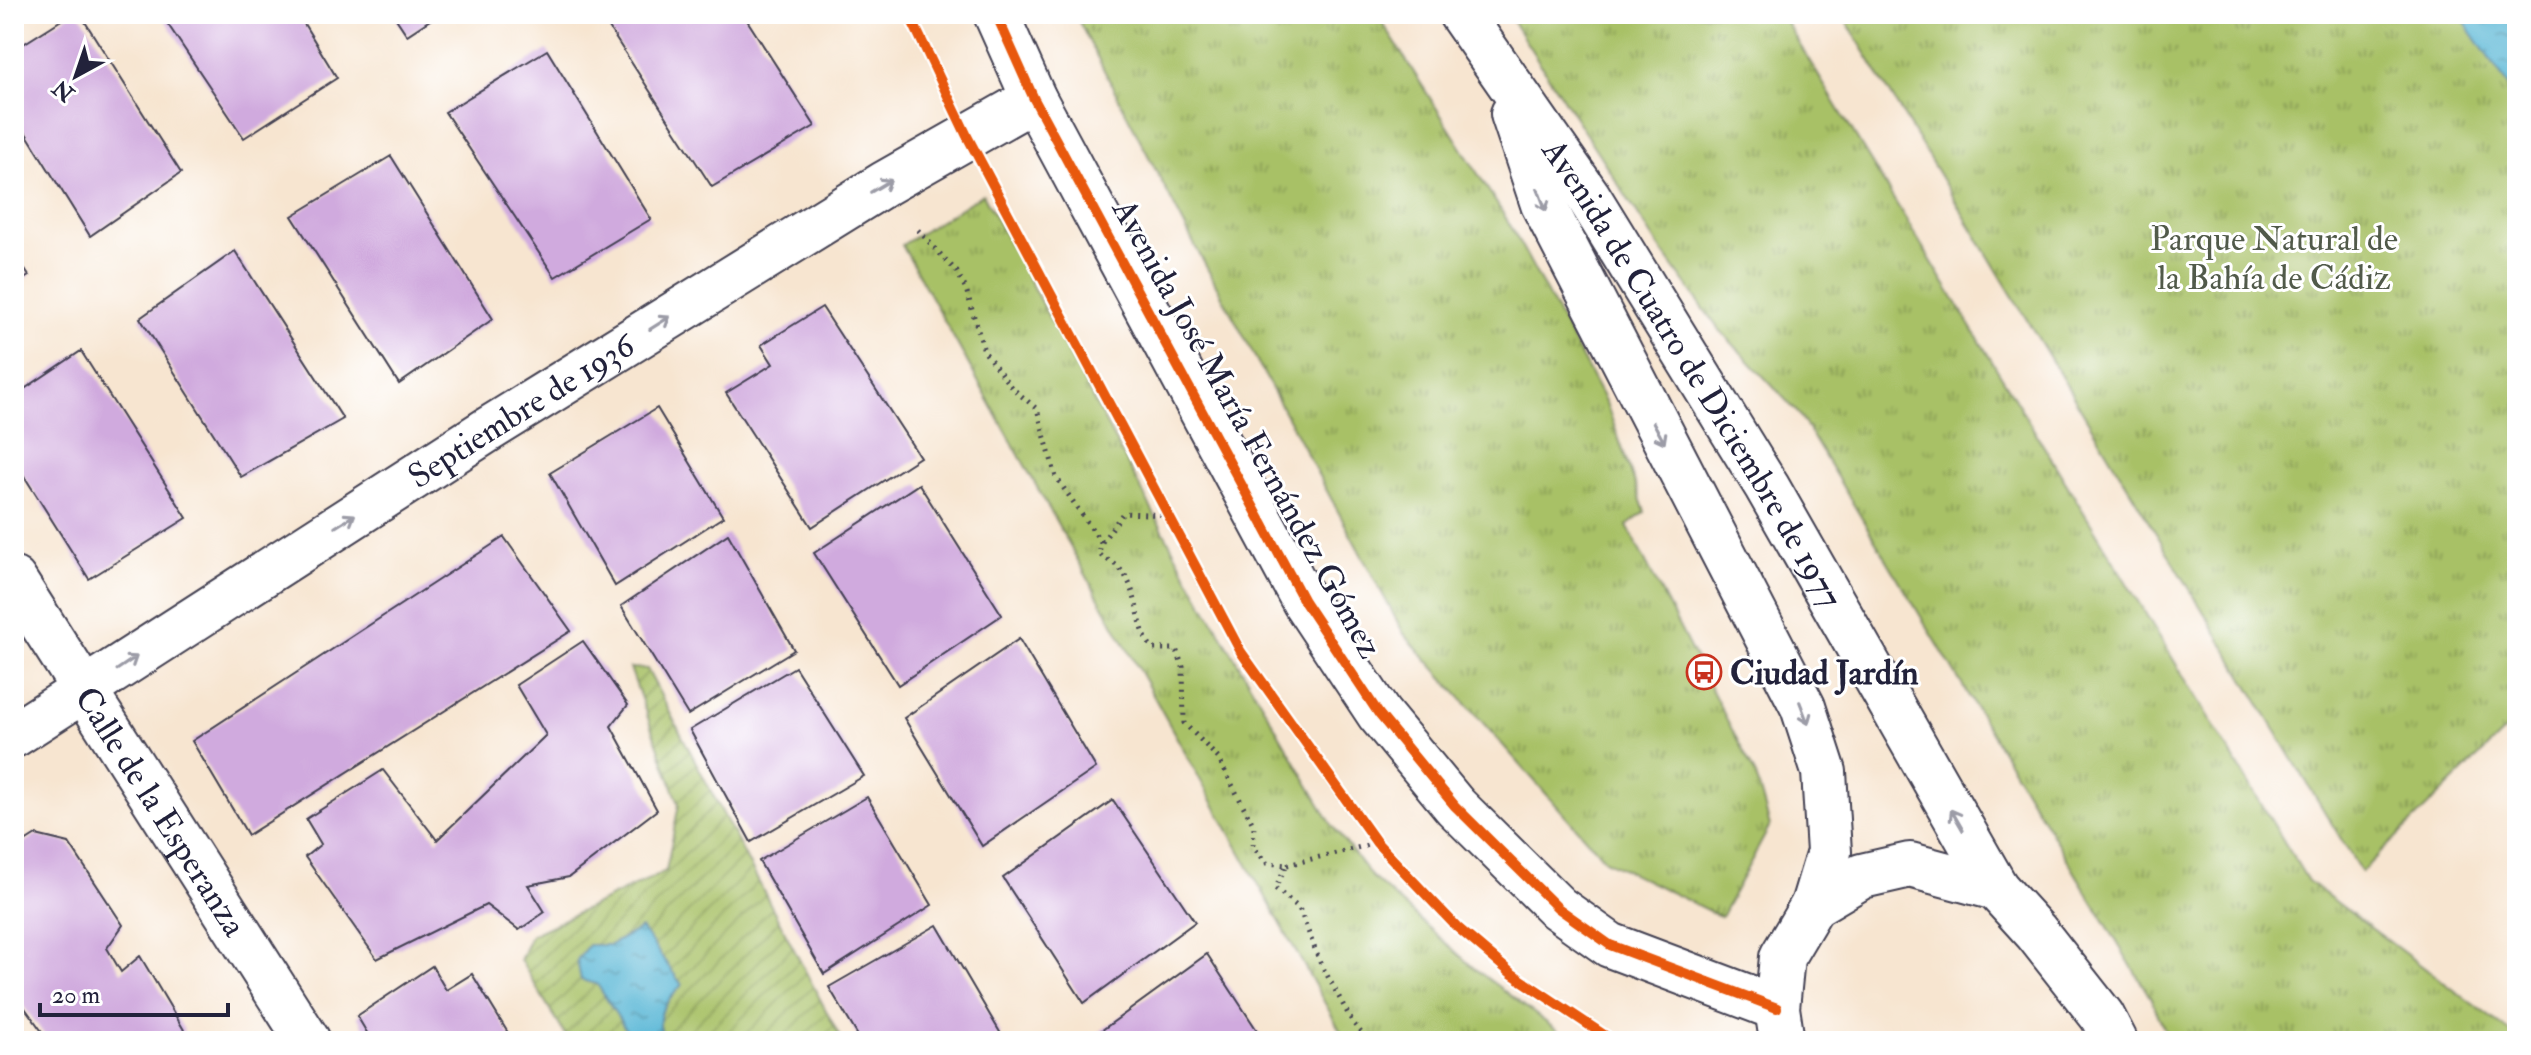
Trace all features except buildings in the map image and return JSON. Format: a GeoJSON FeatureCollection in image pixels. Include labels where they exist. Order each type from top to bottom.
{"type":"FeatureCollection","features":[{"type":"Feature","properties":{"kind":"street","name":"Avenida José María Fernández Gómez"},"geometry":{"type":"LineString","coordinates":[[996,14],[1034,99],[1304,601],[1388,726],[1455,806],[1558,908],[1610,945],[1780,1025]]}},
{"type":"Feature","properties":{"kind":"street","name":"Avenida de Cuatro de Diciembre de 1977"},"geometry":{"type":"LineString","coordinates":[[1461,14],[1588,196],[1759,474],[1996,888],[2036,932],[2102,1016],[2115,1041]]}},
{"type":"Feature","properties":{"kind":"street","name":"Avenida de Cuatro de Diciembre de 1977"},"geometry":{"type":"LineString","coordinates":[[1500,73],[1543,204],[1803,707],[1824,772],[1829,852],[1813,905]]}},
{"type":"Feature","properties":{"kind":"street","name":"Septiembre de 1936"},"geometry":{"type":"LineString","coordinates":[[14,735],[463,445],[884,184],[1034,99]]}},
{"type":"Feature","properties":{"kind":"street","name":"Calle de la Esperanza"},"geometry":{"type":"LineString","coordinates":[[14,580],[308,1041]]}},
{"type":"Feature","properties":{"kind":"street"},"geometry":{"type":"LineString","coordinates":[[1780,1025],[1782,957],[1813,905],[1862,876],[1910,865],[1996,888]]}},
{"type":"Feature","properties":{"kind":"path"},"geometry":{"type":"LineString","coordinates":[[884,184],[925,239],[946,256],[957,272],[966,289],[984,351],[1011,387],[1037,409],[1056,477],[1101,542]]}},
{"type":"Feature","properties":{"kind":"path"},"geometry":{"type":"LineString","coordinates":[[1163,501],[1178,528]]}},
{"type":"Feature","properties":{"kind":"path"},"geometry":{"type":"LineString","coordinates":[[1171,515],[1123,513],[1112,523],[1101,542],[1099,554],[1120,569],[1135,596],[1143,639],[1154,649],[1176,649],[1183,667],[1184,723],[1218,758],[1254,826],[1253,847],[1267,863],[1287,865],[1377,843]]}},
{"type":"Feature","properties":{"kind":"path"},"geometry":{"type":"LineString","coordinates":[[1368,831],[1387,854]]}},
{"type":"Feature","properties":{"kind":"path"},"geometry":{"type":"LineString","coordinates":[[1287,865],[1275,888],[1299,908],[1320,962],[1353,1023],[1368,1041]]}},
{"type":"Feature","properties":{"kind":"green space"},"geometry":{"type":"Polygon","coordinates":[[[1075,14],[1377,14],[1509,223],[1606,403],[1645,512],[1627,526],[1756,776],[1770,826],[1721,917],[1605,860],[1404,634],[1194,244],[1075,14]]]}},
{"type":"Feature","properties":{"kind":"green space"},"geometry":{"type":"Polygon","coordinates":[[[1508,14],[1781,14],[2308,881],[2517,1037],[2517,1041],[2170,1041],[2150,997],[1799,414],[1717,327],[1659,247],[1508,14]]]}},
{"type":"Feature","properties":{"kind":"green space","name":"Parque Natural de la Bahía de Cádiz"},"geometry":{"type":"Polygon","coordinates":[[[1842,14],[2517,14],[2517,719],[2361,872],[1842,14]]]}},
{"type":"Feature","properties":{"kind":"green space"},"geometry":{"type":"Polygon","coordinates":[[[983,194],[1188,577],[1332,825],[1371,876],[1475,969],[1571,1041],[1346,1041],[902,245],[983,194]]]}},
{"type":"Feature","properties":{"kind":"green space"},"geometry":{"type":"Polygon","coordinates":[[[630,668],[647,669],[842,1041],[569,1041],[520,960],[531,935],[666,871],[679,804],[630,668]]]}},
{"type":"Feature","properties":{"kind":"water"},"geometry":{"type":"Polygon","coordinates":[[[2459,14],[2517,14],[2517,99],[2459,14]]]}},
{"type":"Feature","properties":{"kind":"water"},"geometry":{"type":"Polygon","coordinates":[[[641,928],[682,985],[660,1018],[666,1041],[633,1041],[597,984],[581,980],[577,960],[588,945],[610,945],[641,928]]]}},
{"type":"Feature","properties":{"kind":"cycle path"},"geometry":{"type":"LineString","coordinates":[[909,14],[967,136],[1241,652],[1377,843],[1457,927],[1511,973],[1613,1041]]}},
{"type":"Feature","properties":{"kind":"cycle path"},"geometry":{"type":"LineString","coordinates":[[996,14],[1034,99],[1304,601],[1379,714],[1455,806],[1558,908],[1610,945],[1777,1008]]}},
{"type":"Feature","properties":{"kind":"place","name":"Ciudad Jardín"},"geometry":{"type":"Point","coordinates":[1704,672]}}]}
